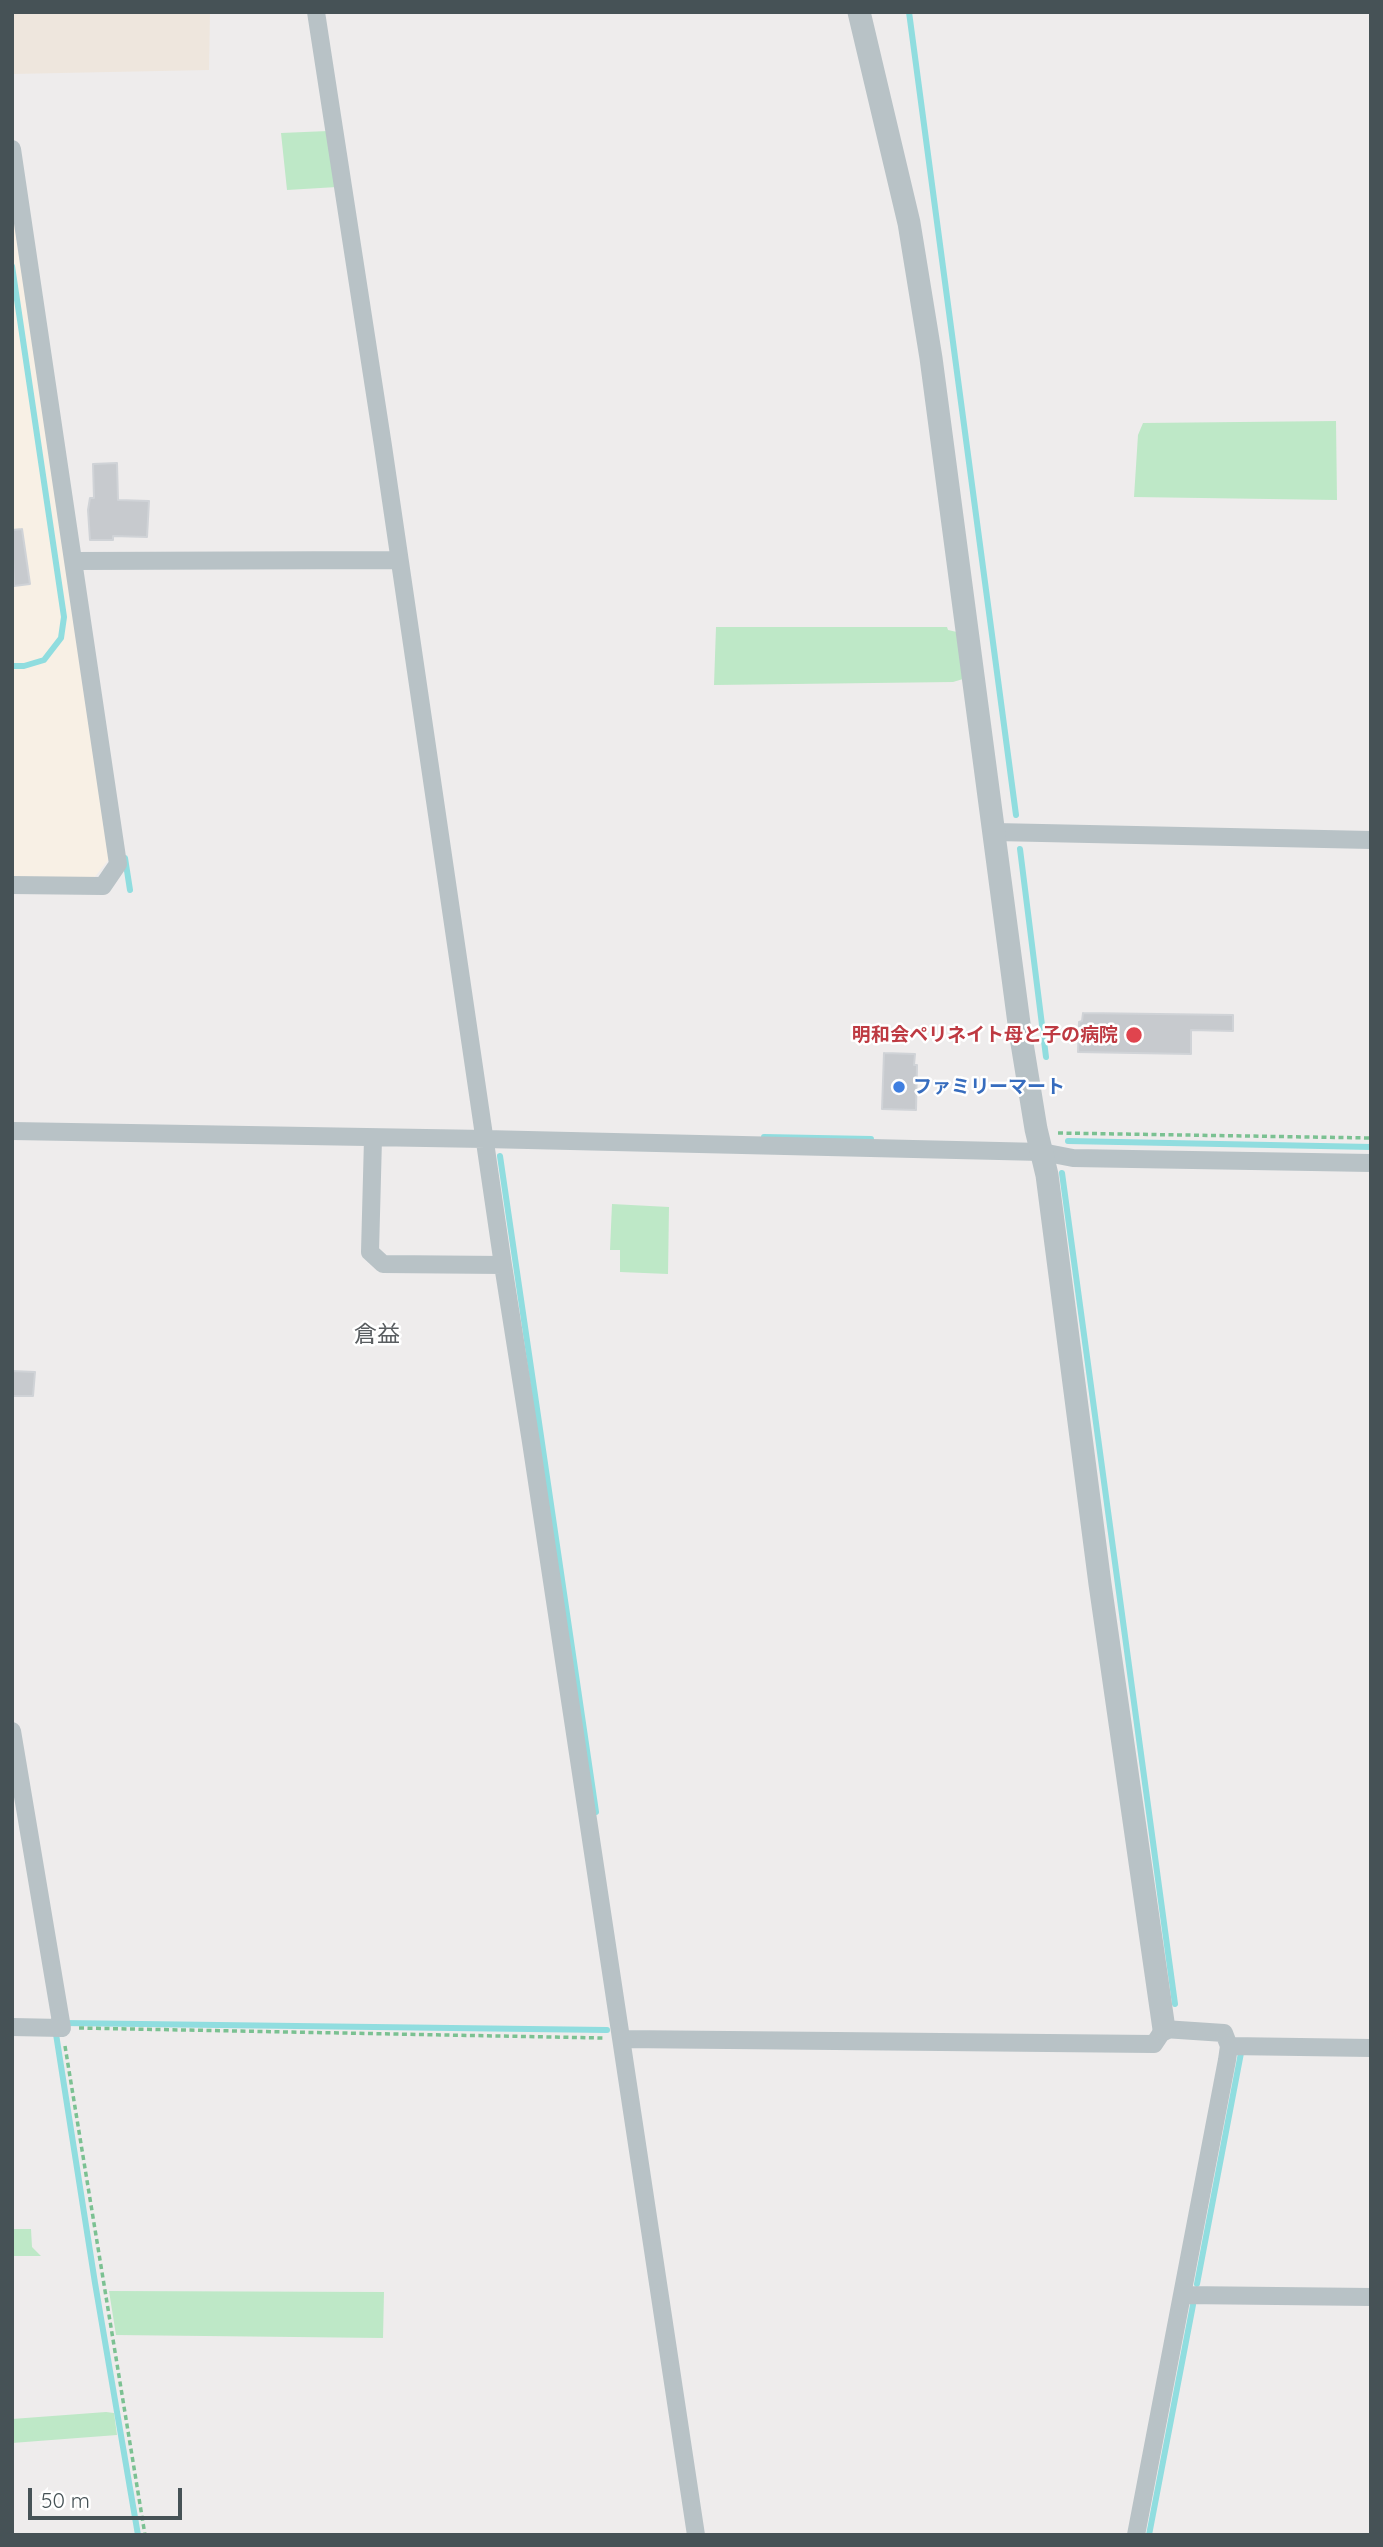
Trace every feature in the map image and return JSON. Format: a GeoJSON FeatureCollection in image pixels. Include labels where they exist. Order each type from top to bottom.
{"type":"FeatureCollection","features":[{"type":"Feature","properties":{"kind":"street"},"geometry":{"type":"LineString","coordinates":[[316,12],[502,1265],[696,2535]]}},
{"type":"Feature","properties":{"kind":"street"},"geometry":{"type":"LineString","coordinates":[[622,2039],[1154,2044],[1164,2029],[1100,1584],[1047,1175],[1047,1142],[1020,1031],[933,372],[909,223],[859,12]]}},
{"type":"Feature","properties":{"kind":"street"},"geometry":{"type":"LineString","coordinates":[[12,149],[118,864],[103,886],[12,885]]}},
{"type":"Feature","properties":{"kind":"street"},"geometry":{"type":"LineString","coordinates":[[74,561],[398,561]]}},
{"type":"Feature","properties":{"kind":"street"},"geometry":{"type":"LineString","coordinates":[[995,832],[1371,840]]}},
{"type":"Feature","properties":{"kind":"street"},"geometry":{"type":"LineString","coordinates":[[12,1132],[373,1139],[484,1134],[1047,1142],[1073,1158],[1371,1163]]}},
{"type":"Feature","properties":{"kind":"street"},"geometry":{"type":"LineString","coordinates":[[373,1139],[370,1252],[383,1264],[502,1265]]}},
{"type":"Feature","properties":{"kind":"street"},"geometry":{"type":"LineString","coordinates":[[12,1731],[62,2024],[12,2027]]}},
{"type":"Feature","properties":{"kind":"street"},"geometry":{"type":"LineString","coordinates":[[1136,2535],[1229,2046],[1224,2033],[1164,2029]]}},
{"type":"Feature","properties":{"kind":"street"},"geometry":{"type":"LineString","coordinates":[[1229,2046],[1371,2048]]}},
{"type":"Feature","properties":{"kind":"street"},"geometry":{"type":"LineString","coordinates":[[1183,2295],[1371,2297]]}},
{"type":"Feature","properties":{"kind":"path"},"geometry":{"type":"LineString","coordinates":[[1047,1142],[1371,1138]]}},
{"type":"Feature","properties":{"kind":"path"},"geometry":{"type":"LineString","coordinates":[[145,2535],[62,2024],[622,2039]]}},
{"type":"Feature","properties":{"kind":"shaded area"},"geometry":{"type":"Polygon","coordinates":[[[12,207],[109,859],[94,878],[12,878],[12,207]]]}},
{"type":"Feature","properties":{"kind":"green space"},"geometry":{"type":"Polygon","coordinates":[[[328,131],[337,187],[287,190],[281,133],[328,131]]]}},
{"type":"Feature","properties":{"kind":"green space"},"geometry":{"type":"Polygon","coordinates":[[[1336,421],[1337,500],[1134,497],[1138,435],[1143,423],[1336,421]]]}},
{"type":"Feature","properties":{"kind":"green space"},"geometry":{"type":"Polygon","coordinates":[[[716,627],[947,627],[948,630],[957,632],[963,679],[953,682],[714,685],[716,627]]]}},
{"type":"Feature","properties":{"kind":"green space"},"geometry":{"type":"Polygon","coordinates":[[[612,1204],[669,1207],[668,1274],[620,1272],[620,1250],[610,1250],[612,1204]]]}},
{"type":"Feature","properties":{"kind":"green space"},"geometry":{"type":"Polygon","coordinates":[[[12,2229],[31,2229],[32,2247],[41,2256],[12,2256],[12,2229]]]}},
{"type":"Feature","properties":{"kind":"green space"},"geometry":{"type":"Polygon","coordinates":[[[109,2291],[384,2292],[383,2338],[116,2335],[109,2291]]]}},
{"type":"Feature","properties":{"kind":"green space"},"geometry":{"type":"Polygon","coordinates":[[[114,2413],[117,2435],[12,2443],[12,2419],[114,2413]]]}},
{"type":"Feature","properties":{"kind":"sand"},"geometry":{"type":"Polygon","coordinates":[[[210,12],[209,70],[12,74],[12,14],[210,12]]]}},
{"type":"Feature","properties":{"kind":"building"},"geometry":{"type":"Polygon","coordinates":[[[117,463],[118,500],[149,501],[147,537],[113,536],[113,540],[90,540],[88,510],[90,498],[94,498],[93,464],[117,463]]]}},
{"type":"Feature","properties":{"kind":"building"},"geometry":{"type":"Polygon","coordinates":[[[22,529],[30,584],[14,586],[12,530],[22,529]]]}},
{"type":"Feature","properties":{"kind":"building"},"geometry":{"type":"Polygon","coordinates":[[[1083,1013],[1233,1015],[1233,1031],[1191,1030],[1191,1054],[1078,1052],[1079,1022],[1082,1021],[1083,1013]]]}},
{"type":"Feature","properties":{"kind":"building","name":"ファミリーマート"},"geometry":{"type":"Polygon","coordinates":[[[884,1053],[915,1054],[916,1110],[882,1109],[884,1053]]]}},
{"type":"Feature","properties":{"kind":"building"},"geometry":{"type":"Polygon","coordinates":[[[12,1371],[35,1372],[33,1396],[12,1396],[12,1371]]]}},
{"type":"Feature","properties":{"kind":"waterway"},"geometry":{"type":"LineString","coordinates":[[909,12],[1016,815]]}},
{"type":"Feature","properties":{"kind":"waterway"},"geometry":{"type":"LineString","coordinates":[[12,266],[64,617],[61,638],[44,660],[24,666],[12,666]]}},
{"type":"Feature","properties":{"kind":"waterway"},"geometry":{"type":"LineString","coordinates":[[1020,849],[1046,1057]]}},
{"type":"Feature","properties":{"kind":"waterway"},"geometry":{"type":"LineString","coordinates":[[125,858],[130,890]]}},
{"type":"Feature","properties":{"kind":"waterway"},"geometry":{"type":"LineString","coordinates":[[764,1137],[871,1139]]}},
{"type":"Feature","properties":{"kind":"waterway"},"geometry":{"type":"LineString","coordinates":[[1068,1141],[1371,1147]]}},
{"type":"Feature","properties":{"kind":"waterway"},"geometry":{"type":"LineString","coordinates":[[500,1156],[596,1812]]}},
{"type":"Feature","properties":{"kind":"waterway"},"geometry":{"type":"LineString","coordinates":[[1062,1173],[1175,2004]]}},
{"type":"Feature","properties":{"kind":"waterway"},"geometry":{"type":"LineString","coordinates":[[63,2023],[607,2030]]}},
{"type":"Feature","properties":{"kind":"waterway"},"geometry":{"type":"LineString","coordinates":[[56,2034],[138,2535]]}},
{"type":"Feature","properties":{"kind":"waterway"},"geometry":{"type":"LineString","coordinates":[[1197,2284],[1241,2053]]}},
{"type":"Feature","properties":{"kind":"waterway"},"geometry":{"type":"LineString","coordinates":[[1149,2535],[1193,2305]]}},
{"type":"Feature","properties":{"kind":"place","name":"明和会ペリネイト母と子の病院"},"geometry":{"type":"Point","coordinates":[1134,1035]}},
{"type":"Feature","properties":{"kind":"place","name":"ファミリーマート"},"geometry":{"type":"Point","coordinates":[899,1087]}},
{"type":"Feature","properties":{"kind":"district","name":"倉益"},"geometry":{"type":"Point","coordinates":[377,1335]}}]}
